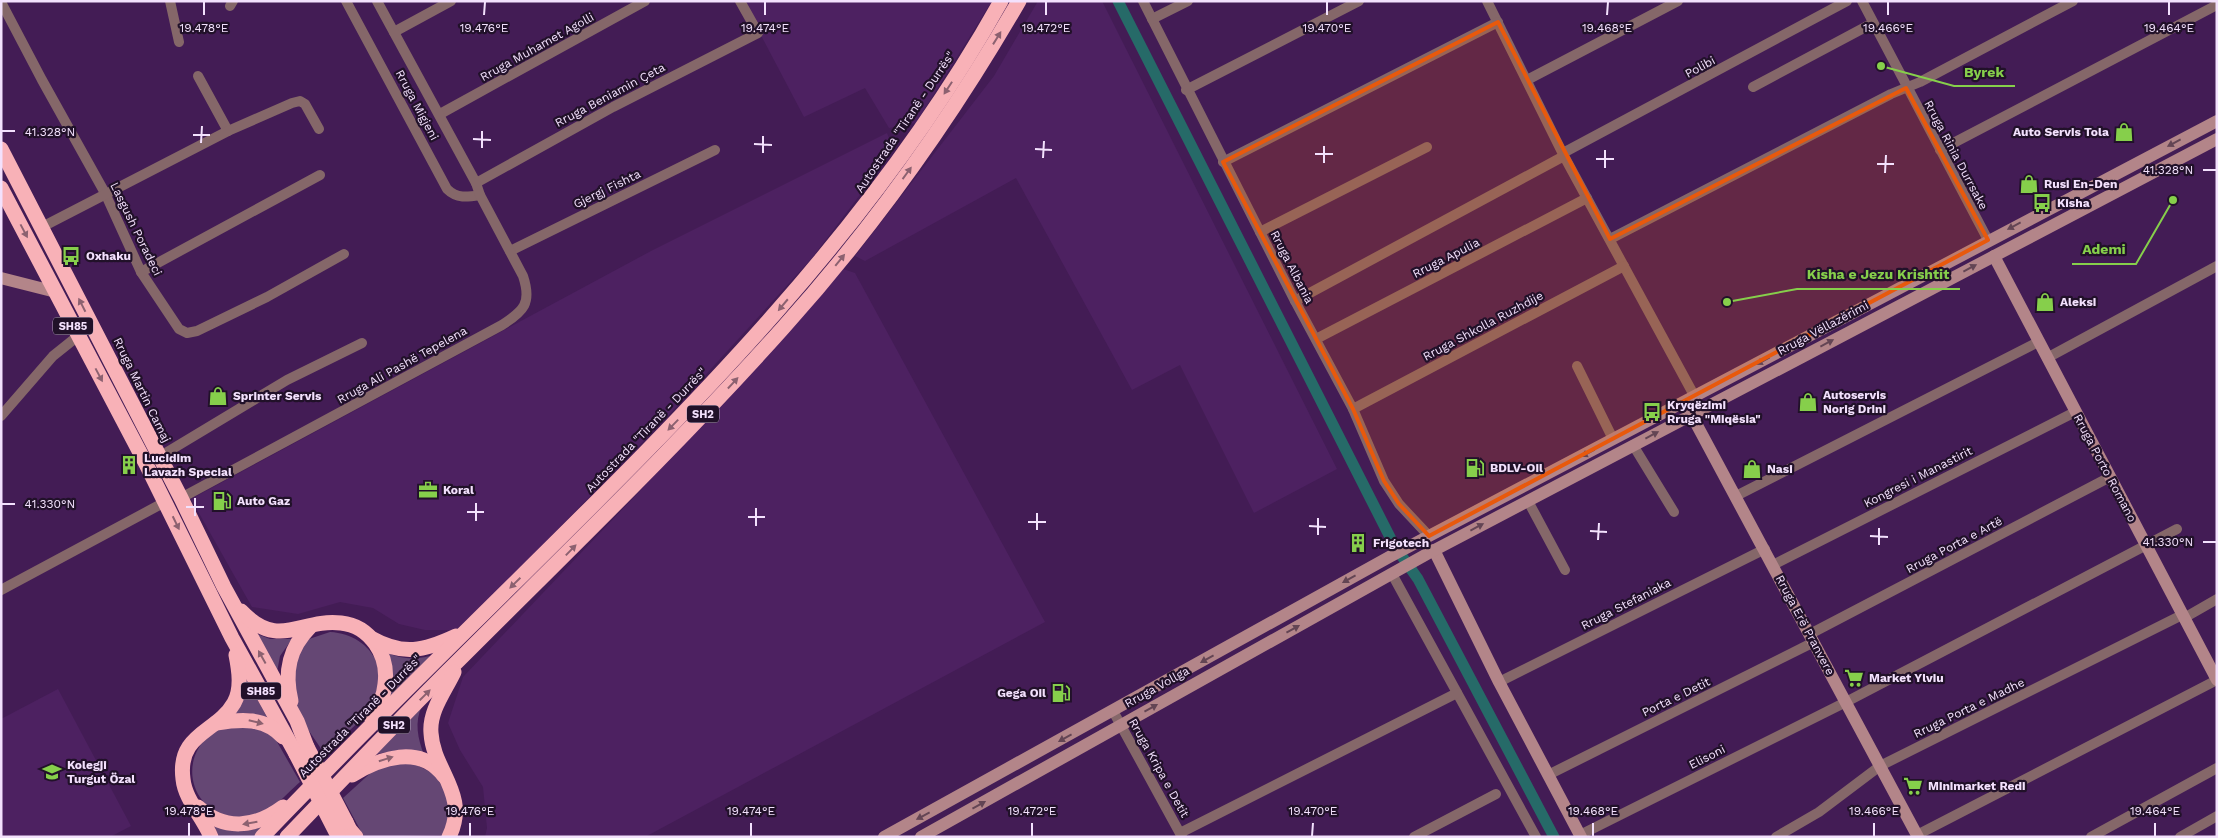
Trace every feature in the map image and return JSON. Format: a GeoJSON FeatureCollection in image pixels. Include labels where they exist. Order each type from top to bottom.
{"type":"FeatureCollection","features":[{"type":"Feature","properties":{"kind":"highway","name":"Autostrada \"Tiranë - Durrës\""},"geometry":{"type":"LineString","coordinates":[[262,837],[306,790],[619,481],[717,379],[771,319],[867,204],[929,116],[1001,1]]}},
{"type":"Feature","properties":{"kind":"highway","name":"SH2"},"geometry":{"type":"LineString","coordinates":[[290,834],[329,792],[537,584],[726,390],[806,302],[878,213],[941,125],[1018,1]]}},
{"type":"Feature","properties":{"kind":"highway","name":"Rruga Martin Camaj"},"geometry":{"type":"LineString","coordinates":[[1,149],[181,498],[224,588],[297,721],[297,748]]}},
{"type":"Feature","properties":{"kind":"highway","name":"Rruga Martin Camaj"},"geometry":{"type":"LineString","coordinates":[[1,188],[165,502],[232,638],[346,832]]}},
{"type":"Feature","properties":{"kind":"highway"},"geometry":{"type":"LineString","coordinates":[[224,588],[244,615],[265,628],[286,631],[330,622],[346,624],[396,649],[417,650],[434,646],[466,631]]}},
{"type":"Feature","properties":{"kind":"highway"},"geometry":{"type":"LineString","coordinates":[[297,721],[288,690],[287,669],[292,652],[310,627]]}},
{"type":"Feature","properties":{"kind":"highway"},"geometry":{"type":"LineString","coordinates":[[211,837],[188,796],[182,778],[185,756],[198,736],[216,723],[234,703],[239,686],[239,668],[232,638]]}},
{"type":"Feature","properties":{"kind":"highway"},"geometry":{"type":"LineString","coordinates":[[362,736],[378,706],[386,682],[384,661],[371,638]]}},
{"type":"Feature","properties":{"kind":"highway"},"geometry":{"type":"LineString","coordinates":[[449,837],[454,825],[456,812],[450,786],[433,745],[431,727],[435,709],[460,659]]}},
{"type":"Feature","properties":{"kind":"highway"},"geometry":{"type":"LineString","coordinates":[[216,723],[243,719],[254,720],[276,729],[297,748]]}},
{"type":"Feature","properties":{"kind":"highway"},"geometry":{"type":"LineString","coordinates":[[329,792],[371,764],[401,756],[414,758],[433,766],[441,772],[450,786]]}},
{"type":"Feature","properties":{"kind":"highway"},"geometry":{"type":"LineString","coordinates":[[188,796],[212,818],[230,824],[244,824],[268,817],[306,790]]}},
{"type":"Feature","properties":{"kind":"main road","name":"Rruga Vëllazërimi"},"geometry":{"type":"LineString","coordinates":[[1425,538],[2217,121]]}},
{"type":"Feature","properties":{"kind":"main road","name":"Rruga Vëllazërimi"},"geometry":{"type":"LineString","coordinates":[[1430,552],[2217,139]]}},
{"type":"Feature","properties":{"kind":"main road","name":"Rruga Porto Romano"},"geometry":{"type":"LineString","coordinates":[[1994,256],[2217,680]]}},
{"type":"Feature","properties":{"kind":"main road"},"geometry":{"type":"LineString","coordinates":[[1,278],[56,292]]}},
{"type":"Feature","properties":{"kind":"main road","name":"Rruga Erë Pranvere"},"geometry":{"type":"LineString","coordinates":[[1691,414],[1918,836]]}},
{"type":"Feature","properties":{"kind":"main road","name":"Rruga Vollga"},"geometry":{"type":"LineString","coordinates":[[884,837],[1425,538]]}},
{"type":"Feature","properties":{"kind":"main road"},"geometry":{"type":"LineString","coordinates":[[1430,552],[1580,836]]}},
{"type":"Feature","properties":{"kind":"main road","name":"Rruga Vollga"},"geometry":{"type":"LineString","coordinates":[[921,837],[1430,552]]}},
{"type":"Feature","properties":{"kind":"street"},"geometry":{"type":"LineString","coordinates":[[170,1],[179,42]]}},
{"type":"Feature","properties":{"kind":"street","name":"Rruga Migjeni"},"geometry":{"type":"LineString","coordinates":[[346,1],[447,190],[453,195],[464,197],[480,195]]}},
{"type":"Feature","properties":{"kind":"street","name":"Rruga Ali Pashë Tepelena"},"geometry":{"type":"LineString","coordinates":[[181,498],[517,315],[526,305],[528,290],[510,250],[480,195],[476,183],[440,114],[378,1]]}},
{"type":"Feature","properties":{"kind":"street"},"geometry":{"type":"LineString","coordinates":[[394,32],[451,1]]}},
{"type":"Feature","properties":{"kind":"street","name":"Rruga Muhamet Agolli"},"geometry":{"type":"LineString","coordinates":[[440,114],[645,1]]}},
{"type":"Feature","properties":{"kind":"street","name":"Rruga Beniamin Çeta"},"geometry":{"type":"LineString","coordinates":[[476,183],[613,107],[758,33],[740,1]]}},
{"type":"Feature","properties":{"kind":"street","name":"Rruga Albania"},"geometry":{"type":"LineString","coordinates":[[1143,1],[1223,162],[1353,409],[1384,481],[1425,538]]}},
{"type":"Feature","properties":{"kind":"street"},"geometry":{"type":"LineString","coordinates":[[1152,19],[1188,1]]}},
{"type":"Feature","properties":{"kind":"street"},"geometry":{"type":"LineString","coordinates":[[1186,90],[1359,1]]}},
{"type":"Feature","properties":{"kind":"street"},"geometry":{"type":"LineString","coordinates":[[1487,1],[1564,155],[1694,397]]}},
{"type":"Feature","properties":{"kind":"street"},"geometry":{"type":"LineString","coordinates":[[1526,80],[1678,1]]}},
{"type":"Feature","properties":{"kind":"street","name":"Polibi"},"geometry":{"type":"LineString","coordinates":[[1295,301],[1847,1]]}},
{"type":"Feature","properties":{"kind":"street","name":"Rruga Rinia Durrsake"},"geometry":{"type":"LineString","coordinates":[[1862,1],[1906,88],[1988,240]]}},
{"type":"Feature","properties":{"kind":"street"},"geometry":{"type":"LineString","coordinates":[[1610,239],[2073,1]]}},
{"type":"Feature","properties":{"kind":"street","name":"Lasgush Poradeci"},"geometry":{"type":"LineString","coordinates":[[1,2],[105,193],[141,272],[179,329],[187,333],[197,331],[241,310],[344,254]]}},
{"type":"Feature","properties":{"kind":"street"},"geometry":{"type":"LineString","coordinates":[[1940,150],[2217,5]]}},
{"type":"Feature","properties":{"kind":"street"},"geometry":{"type":"LineString","coordinates":[[1223,162],[1498,22]]}},
{"type":"Feature","properties":{"kind":"street"},"geometry":{"type":"LineString","coordinates":[[1753,87],[1873,23]]}},
{"type":"Feature","properties":{"kind":"street"},"geometry":{"type":"LineString","coordinates":[[198,76],[228,131]]}},
{"type":"Feature","properties":{"kind":"street"},"geometry":{"type":"LineString","coordinates":[[42,227],[228,131],[300,101],[305,104],[319,128]]}},
{"type":"Feature","properties":{"kind":"street"},"geometry":{"type":"LineString","coordinates":[[1260,232],[1427,147]]}},
{"type":"Feature","properties":{"kind":"street","name":"Gjergj Fishta"},"geometry":{"type":"LineString","coordinates":[[510,250],[715,150]]}},
{"type":"Feature","properties":{"kind":"street"},"geometry":{"type":"LineString","coordinates":[[141,272],[320,175]]}},
{"type":"Feature","properties":{"kind":"street","name":"Rruga Apulia"},"geometry":{"type":"LineString","coordinates":[[1316,339],[1587,198]]}},
{"type":"Feature","properties":{"kind":"street","name":"Rruga Shkolla Ruzhdije"},"geometry":{"type":"LineString","coordinates":[[1353,409],[1624,266]]}},
{"type":"Feature","properties":{"kind":"street"},"geometry":{"type":"LineString","coordinates":[[2047,358],[2217,266]]}},
{"type":"Feature","properties":{"kind":"street"},"geometry":{"type":"LineString","coordinates":[[1,416],[53,356],[78,336]]}},
{"type":"Feature","properties":{"kind":"street"},"geometry":{"type":"LineString","coordinates":[[1736,496],[2038,342]]}},
{"type":"Feature","properties":{"kind":"street"},"geometry":{"type":"LineString","coordinates":[[159,458],[287,380],[362,343]]}},
{"type":"Feature","properties":{"kind":"street"},"geometry":{"type":"LineString","coordinates":[[1577,366],[1613,439]]}},
{"type":"Feature","properties":{"kind":"street","name":"Kongresi i Manastirit"},"geometry":{"type":"LineString","coordinates":[[1773,565],[2075,412]]}},
{"type":"Feature","properties":{"kind":"street"},"geometry":{"type":"LineString","coordinates":[[1633,445],[1674,512]]}},
{"type":"Feature","properties":{"kind":"street","name":"Rruga Porta e Artë"},"geometry":{"type":"LineString","coordinates":[[1812,638],[2110,477]]}},
{"type":"Feature","properties":{"kind":"street"},"geometry":{"type":"LineString","coordinates":[[1528,500],[1565,570]]}},
{"type":"Feature","properties":{"kind":"street"},"geometry":{"type":"LineString","coordinates":[[1,590],[165,502]]}},
{"type":"Feature","properties":{"kind":"street"},"geometry":{"type":"LineString","coordinates":[[1846,702],[2177,529]]}},
{"type":"Feature","properties":{"kind":"street","name":"Rruga Stefaniaka"},"geometry":{"type":"LineString","coordinates":[[1499,682],[1765,549]]}},
{"type":"Feature","properties":{"kind":"street"},"geometry":{"type":"LineString","coordinates":[[1394,572],[1457,693],[1536,837]]}},
{"type":"Feature","properties":{"kind":"street","name":"Rruga Porta e Madhe"},"geometry":{"type":"LineString","coordinates":[[1776,837],[1819,812],[1880,766],[2217,600]]}},
{"type":"Feature","properties":{"kind":"street","name":"Porta e Detit"},"geometry":{"type":"LineString","coordinates":[[1548,775],[1812,638]]}},
{"type":"Feature","properties":{"kind":"street"},"geometry":{"type":"LineString","coordinates":[[1918,836],[2217,680]]}},
{"type":"Feature","properties":{"kind":"street"},"geometry":{"type":"LineString","coordinates":[[1181,835],[1457,693]]}},
{"type":"Feature","properties":{"kind":"street","name":"Elisoni"},"geometry":{"type":"LineString","coordinates":[[1580,836],[1846,702]]}},
{"type":"Feature","properties":{"kind":"street","name":"Rruga Kripa e Detit"},"geometry":{"type":"LineString","coordinates":[[1114,711],[1181,835]]}},
{"type":"Feature","properties":{"kind":"street"},"geometry":{"type":"LineString","coordinates":[[2092,837],[2217,768]]}},
{"type":"Feature","properties":{"kind":"street"},"geometry":{"type":"LineString","coordinates":[[1414,837],[1496,794]]}},
{"type":"Feature","properties":{"kind":"street"},"geometry":{"type":"LineString","coordinates":[[2180,837],[2217,816]]}},
{"type":"Feature","properties":{"kind":"highlighted area"},"geometry":{"type":"Polygon","coordinates":[[[1498,22],[1610,239],[1906,88],[1988,240],[1429,536],[1399,504],[1384,481],[1353,409],[1223,162],[1498,22]]]}},
{"type":"Feature","properties":{"kind":"shaded area"},"geometry":{"type":"Polygon","coordinates":[[[743,1],[992,1],[916,123],[889,128],[865,88],[804,117],[743,1]]]}},
{"type":"Feature","properties":{"kind":"shaded area"},"geometry":{"type":"Polygon","coordinates":[[[1038,1],[1102,1],[1337,469],[1254,513],[1180,365],[1132,390],[1016,178],[865,261],[855,256],[994,76],[1038,1]]]}},
{"type":"Feature","properties":{"kind":"shaded area"},"geometry":{"type":"Polygon","coordinates":[[[887,133],[894,150],[812,258],[668,416],[522,566],[456,630],[425,630],[399,624],[373,608],[340,602],[298,614],[252,607],[191,499],[651,251],[887,133]]]}},
{"type":"Feature","properties":{"kind":"shaded area"},"geometry":{"type":"Polygon","coordinates":[[[843,269],[855,273],[1045,622],[645,837],[485,837],[487,828],[483,787],[460,750],[448,723],[463,677],[751,374],[843,269]]]}},
{"type":"Feature","properties":{"kind":"shaded area"},"geometry":{"type":"Polygon","coordinates":[[[330,632],[345,635],[359,641],[369,650],[376,661],[380,674],[380,687],[375,701],[366,714],[324,753],[294,709],[285,683],[306,640],[330,632]]]}},
{"type":"Feature","properties":{"kind":"shaded area"},"geometry":{"type":"Polygon","coordinates":[[[257,634],[270,639],[292,639],[280,656],[277,672],[257,634]]]}},
{"type":"Feature","properties":{"kind":"shaded area"},"geometry":{"type":"Polygon","coordinates":[[[387,653],[399,657],[412,658],[436,654],[389,701],[393,687],[387,653]]]}},
{"type":"Feature","properties":{"kind":"shaded area"},"geometry":{"type":"Polygon","coordinates":[[[245,676],[269,721],[250,713],[233,714],[245,676]]]}},
{"type":"Feature","properties":{"kind":"shaded area","name":"Kolegji Turgut Özal"},"geometry":{"type":"Polygon","coordinates":[[[58,689],[131,826],[110,837],[1,837],[1,719],[58,689]]]}},
{"type":"Feature","properties":{"kind":"shaded area"},"geometry":{"type":"Polygon","coordinates":[[[422,706],[418,718],[418,731],[424,755],[399,750],[376,754],[422,706]]]}},
{"type":"Feature","properties":{"kind":"shaded area"},"geometry":{"type":"Polygon","coordinates":[[[237,723],[263,729],[276,740],[300,782],[264,813],[237,819],[217,813],[206,805],[198,794],[193,782],[192,769],[195,756],[201,744],[214,731],[237,723]]]}},
{"type":"Feature","properties":{"kind":"shaded area"},"geometry":{"type":"Polygon","coordinates":[[[409,761],[440,777],[451,810],[443,835],[364,837],[343,798],[376,768],[409,761]]]}},
{"type":"Feature","properties":{"kind":"shaded area"},"geometry":{"type":"Polygon","coordinates":[[[214,825],[247,831],[266,826],[256,837],[219,837],[214,825]]]}},
{"type":"Feature","properties":{"kind":"waterway"},"geometry":{"type":"LineString","coordinates":[[1118,1],[1394,545],[1418,579],[1554,837]]}},
{"type":"Feature","properties":{"kind":"place","name":"Byrek"},"geometry":{"type":"Point","coordinates":[1881,66]}},
{"type":"Feature","properties":{"kind":"place","name":"Auto Servis Tola"},"geometry":{"type":"Point","coordinates":[2124,132]}},
{"type":"Feature","properties":{"kind":"place","name":"Rusi En-Den"},"geometry":{"type":"Point","coordinates":[2029,184]}},
{"type":"Feature","properties":{"kind":"place","name":"Ademi"},"geometry":{"type":"Point","coordinates":[2173,200]}},
{"type":"Feature","properties":{"kind":"place","name":"Kisha"},"geometry":{"type":"Point","coordinates":[2042,203]}},
{"type":"Feature","properties":{"kind":"place","name":"Oxhaku"},"geometry":{"type":"Point","coordinates":[71,256]}},
{"type":"Feature","properties":{"kind":"place","name":"Kisha e Jezu Krishtit"},"geometry":{"type":"Point","coordinates":[1727,302]}},
{"type":"Feature","properties":{"kind":"place","name":"Aleksi"},"geometry":{"type":"Point","coordinates":[2045,302]}},
{"type":"Feature","properties":{"kind":"place","name":"Sprinter Servis"},"geometry":{"type":"Point","coordinates":[218,396]}},
{"type":"Feature","properties":{"kind":"place","name":"Autoservis Norig Drini"},"geometry":{"type":"Point","coordinates":[1808,402]}},
{"type":"Feature","properties":{"kind":"place","name":"Kryqëzimi Rruga \"Miqësia\""},"geometry":{"type":"Point","coordinates":[1652,412]}},
{"type":"Feature","properties":{"kind":"place","name":"Lucidim Lavazh Special"},"geometry":{"type":"Point","coordinates":[129,465]}},
{"type":"Feature","properties":{"kind":"place","name":"BDLV-Oil"},"geometry":{"type":"Point","coordinates":[1475,468]}},
{"type":"Feature","properties":{"kind":"place","name":"Nasi"},"geometry":{"type":"Point","coordinates":[1752,469]}},
{"type":"Feature","properties":{"kind":"place","name":"Koral"},"geometry":{"type":"Point","coordinates":[428,490]}},
{"type":"Feature","properties":{"kind":"place","name":"Auto Gaz"},"geometry":{"type":"Point","coordinates":[222,501]}},
{"type":"Feature","properties":{"kind":"place","name":"Frigotech"},"geometry":{"type":"Point","coordinates":[1358,543]}},
{"type":"Feature","properties":{"kind":"place","name":"Market Ylviu"},"geometry":{"type":"Point","coordinates":[1854,678]}},
{"type":"Feature","properties":{"kind":"place","name":"Gega Oil"},"geometry":{"type":"Point","coordinates":[1061,693]}},
{"type":"Feature","properties":{"kind":"place","name":"Kolegji Turgut Özal"},"geometry":{"type":"Point","coordinates":[52,772]}},
{"type":"Feature","properties":{"kind":"place","name":"Minimarket Redi"},"geometry":{"type":"Point","coordinates":[1913,786]}}]}
